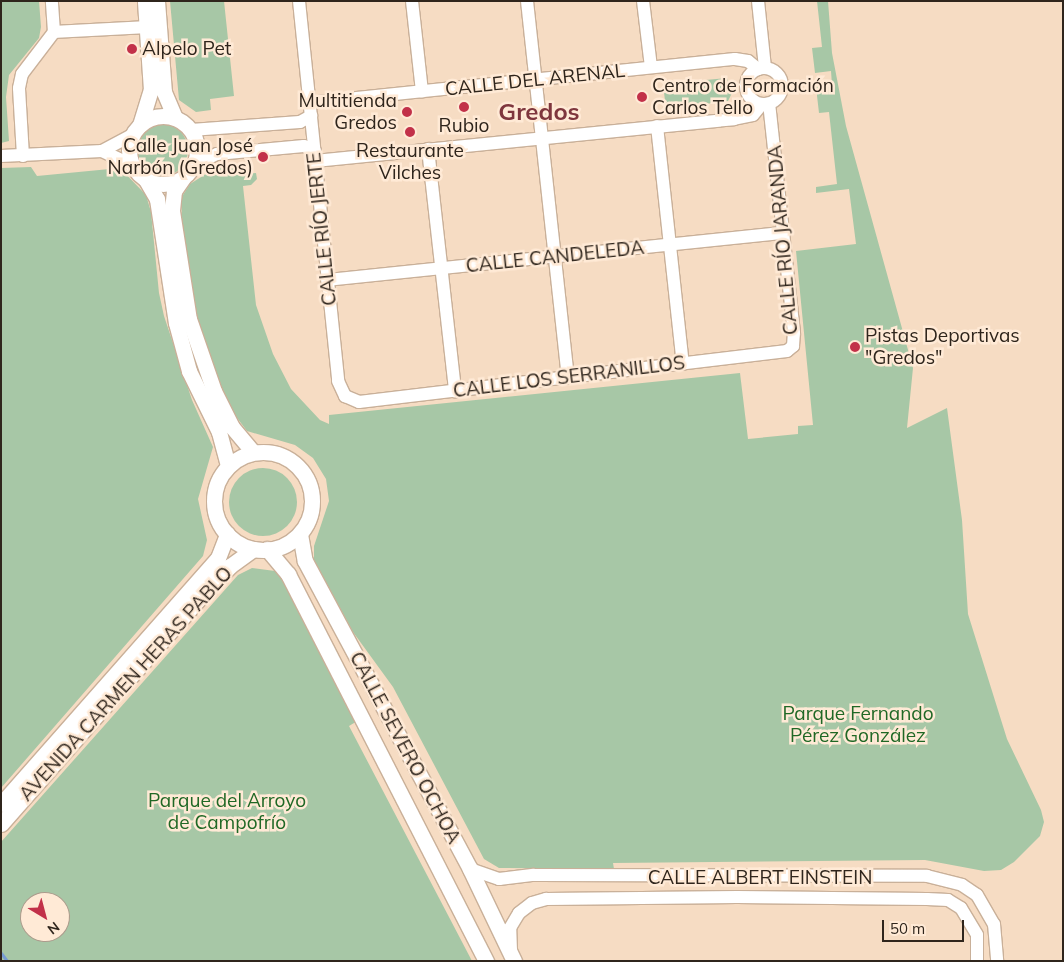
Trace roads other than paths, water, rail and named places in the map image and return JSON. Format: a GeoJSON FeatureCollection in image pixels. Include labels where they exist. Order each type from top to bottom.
{"type":"FeatureCollection","features":[{"type":"Feature","properties":{"kind":"main road"},"geometry":{"type":"LineString","coordinates":[[145,1],[151,90],[129,153],[132,165],[146,180],[157,198],[176,323],[189,370],[219,432],[228,465]]}},
{"type":"Feature","properties":{"kind":"main road"},"geometry":{"type":"LineString","coordinates":[[158,1],[164,92],[175,118],[191,130],[198,150],[194,165],[174,191],[172,211],[189,320],[214,391],[232,427],[253,452]]}},
{"type":"Feature","properties":{"kind":"main road"},"geometry":{"type":"LineString","coordinates":[[136,130],[156,116],[175,118]]}},
{"type":"Feature","properties":{"kind":"main road"},"geometry":{"type":"LineString","coordinates":[[146,180],[169,183],[183,178]]}},
{"type":"Feature","properties":{"kind":"main road"},"geometry":{"type":"LineString","coordinates":[[253,452],[277,455],[292,462],[305,475],[312,502],[311,516],[300,534],[260,549],[227,534],[218,521],[215,498],[218,482],[228,465],[253,452]]}},
{"type":"Feature","properties":{"kind":"main road","name":"AVENIDA CARMEN HERAS PABLO"},"geometry":{"type":"LineString","coordinates":[[1,804],[218,558],[227,534]]}},
{"type":"Feature","properties":{"kind":"main road","name":"CALLE SEVERO OCHOA"},"geometry":{"type":"LineString","coordinates":[[300,534],[305,561],[470,869],[512,957]]}},
{"type":"Feature","properties":{"kind":"main road","name":"CALLE SEVERO OCHOA"},"geometry":{"type":"LineString","coordinates":[[260,549],[288,574],[486,961]]}},
{"type":"Feature","properties":{"kind":"main road","name":"AVENIDA CARMEN HERAS PABLO"},"geometry":{"type":"LineString","coordinates":[[1,824],[203,594],[230,566],[260,549]]}},
{"type":"Feature","properties":{"kind":"street"},"geometry":{"type":"LineString","coordinates":[[23,156],[19,88],[22,74],[54,32],[52,1]]}},
{"type":"Feature","properties":{"kind":"street","name":"CALLE RÍO JERTE"},"geometry":{"type":"LineString","coordinates":[[299,1],[338,381],[345,396]]}},
{"type":"Feature","properties":{"kind":"street"},"geometry":{"type":"LineString","coordinates":[[412,1],[422,91]]}},
{"type":"Feature","properties":{"kind":"street"},"geometry":{"type":"LineString","coordinates":[[527,1],[568,378]]}},
{"type":"Feature","properties":{"kind":"street"},"geometry":{"type":"LineString","coordinates":[[643,1],[652,67]]}},
{"type":"Feature","properties":{"kind":"street"},"geometry":{"type":"LineString","coordinates":[[758,1],[762,69]]}},
{"type":"Feature","properties":{"kind":"street"},"geometry":{"type":"LineString","coordinates":[[54,32],[147,27]]}},
{"type":"Feature","properties":{"kind":"street","name":"CALLE DEL ARENAL"},"geometry":{"type":"LineString","coordinates":[[308,102],[735,59],[748,61],[762,69]]}},
{"type":"Feature","properties":{"kind":"street"},"geometry":{"type":"LineString","coordinates":[[194,165],[217,154],[304,146],[315,156],[428,149],[746,117],[779,96],[782,84],[776,73],[762,69],[748,78],[746,88],[753,100],[766,104]]}},
{"type":"Feature","properties":{"kind":"street","name":"CALLE RÍO JARANDA"},"geometry":{"type":"LineString","coordinates":[[766,104],[783,234],[792,346]]}},
{"type":"Feature","properties":{"kind":"street"},"geometry":{"type":"LineString","coordinates":[[191,130],[300,122],[311,116]]}},
{"type":"Feature","properties":{"kind":"street"},"geometry":{"type":"LineString","coordinates":[[657,126],[683,364]]}},
{"type":"Feature","properties":{"kind":"street"},"geometry":{"type":"LineString","coordinates":[[1,156],[102,151],[136,130]]}},
{"type":"Feature","properties":{"kind":"street"},"geometry":{"type":"LineString","coordinates":[[428,149],[455,391]]}},
{"type":"Feature","properties":{"kind":"street"},"geometry":{"type":"LineString","coordinates":[[102,151],[132,165]]}},
{"type":"Feature","properties":{"kind":"street","name":"CALLE CANDELEDA"},"geometry":{"type":"LineString","coordinates":[[327,280],[783,234]]}},
{"type":"Feature","properties":{"kind":"street","name":"CALLE LOS SERRANILLOS"},"geometry":{"type":"LineString","coordinates":[[345,396],[359,402],[776,353],[792,346]]}},
{"type":"Feature","properties":{"kind":"street","name":"CALLE ALBERT EINSTEIN"},"geometry":{"type":"LineString","coordinates":[[470,869],[499,879],[534,875],[926,876],[962,885],[977,895],[994,924],[997,961]]}},
{"type":"Feature","properties":{"kind":"street","name":"CALLE ALBERT EINSTEIN"},"geometry":{"type":"LineString","coordinates":[[512,957],[510,928],[519,913],[532,903],[546,900],[737,897],[948,900],[962,908],[977,935],[977,961]]}},
{"type":"Feature","properties":{"kind":"waterway"},"geometry":{"type":"LineString","coordinates":[[1,953],[7,961]]}},
{"type":"Feature","properties":{"kind":"place","name":"Alpelo Pet"},"geometry":{"type":"Point","coordinates":[132,49]}},
{"type":"Feature","properties":{"kind":"place","name":"Centro de Formación Carlos Tello"},"geometry":{"type":"Point","coordinates":[642,97]}},
{"type":"Feature","properties":{"kind":"place","name":"Rubio"},"geometry":{"type":"Point","coordinates":[464,107]}},
{"type":"Feature","properties":{"kind":"place","name":"Multitienda Gredos"},"geometry":{"type":"Point","coordinates":[407,112]}},
{"type":"Feature","properties":{"kind":"place","name":"Restaurante Vilches"},"geometry":{"type":"Point","coordinates":[410,132]}},
{"type":"Feature","properties":{"kind":"place","name":"Calle Juan José Narbón (Gredos)"},"geometry":{"type":"Point","coordinates":[263,157]}},
{"type":"Feature","properties":{"kind":"place","name":"Pistas Deportivas \"Gredos\""},"geometry":{"type":"Point","coordinates":[855,347]}},
{"type":"Feature","properties":{"kind":"district","name":"Gredos"},"geometry":{"type":"Point","coordinates":[539,112]}},
{"type":"Feature","properties":{"kind":"park label","name":"Parque Fernando Pérez González"},"geometry":{"type":"Point","coordinates":[858,725]}},
{"type":"Feature","properties":{"kind":"park label","name":"Parque del Arroyo de Campofrío"},"geometry":{"type":"Point","coordinates":[227,812]}}]}
